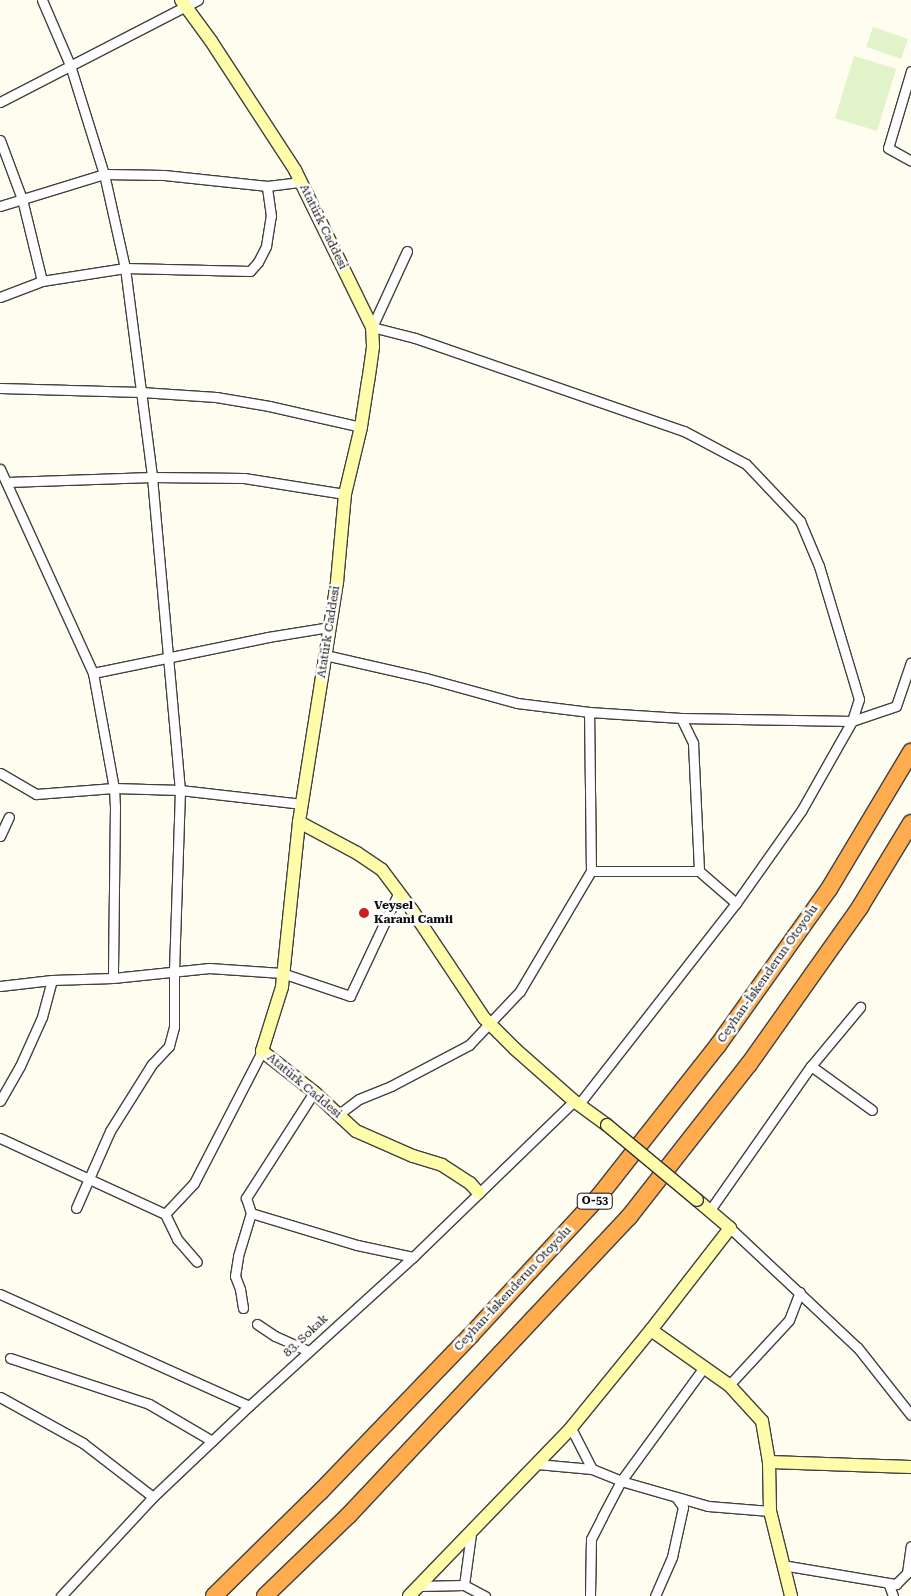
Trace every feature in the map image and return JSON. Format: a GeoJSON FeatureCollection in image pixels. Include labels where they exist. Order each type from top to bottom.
{"type":"FeatureCollection","features":[{"type":"Feature","properties":{"kind":"highway","name":"Ceyhan-İskenderun Otoyolu"},"geometry":{"type":"LineString","coordinates":[[214,1596],[321,1491],[471,1335],[600,1195],[718,1045],[828,889],[911,752]]}},
{"type":"Feature","properties":{"kind":"highway","name":"O-53"},"geometry":{"type":"LineString","coordinates":[[266,1596],[362,1501],[629,1216],[749,1064],[860,907],[911,823]]}},
{"type":"Feature","properties":{"kind":"street"},"geometry":{"type":"LineString","coordinates":[[42,0],[70,65],[104,174],[125,268],[152,477],[180,790],[174,1027],[169,1046],[152,1064],[110,1131],[76,1208]]}},
{"type":"Feature","properties":{"kind":"street"},"geometry":{"type":"LineString","coordinates":[[0,102],[183,4],[198,0]]}},
{"type":"Feature","properties":{"kind":"street","name":"Atatürk Caddesi"},"geometry":{"type":"LineString","coordinates":[[183,4],[211,41],[301,182],[372,327],[373,347],[361,427],[345,494],[337,582],[299,822],[282,987],[262,1052],[314,1092],[356,1130],[413,1156],[442,1165],[470,1183],[479,1193]]}},
{"type":"Feature","properties":{"kind":"street"},"geometry":{"type":"LineString","coordinates":[[911,70],[888,148],[911,161]]}},
{"type":"Feature","properties":{"kind":"street"},"geometry":{"type":"LineString","coordinates":[[0,140],[22,199],[42,281]]}},
{"type":"Feature","properties":{"kind":"street"},"geometry":{"type":"LineString","coordinates":[[0,206],[104,174],[164,175],[267,186],[301,182]]}},
{"type":"Feature","properties":{"kind":"street"},"geometry":{"type":"LineString","coordinates":[[0,297],[42,281],[125,268],[250,271],[258,262],[266,246],[271,216],[267,186]]}},
{"type":"Feature","properties":{"kind":"street"},"geometry":{"type":"LineString","coordinates":[[372,327],[407,251]]}},
{"type":"Feature","properties":{"kind":"street","name":"83. Sokak"},"geometry":{"type":"LineString","coordinates":[[61,1596],[153,1497],[309,1350],[413,1258],[479,1193],[577,1102],[736,903],[800,811],[852,721],[859,699],[819,566],[800,521],[746,464],[675,428],[415,338],[372,327]]}},
{"type":"Feature","properties":{"kind":"street"},"geometry":{"type":"LineString","coordinates":[[0,388],[141,392],[216,397],[269,406],[361,427]]}},
{"type":"Feature","properties":{"kind":"street"},"geometry":{"type":"LineString","coordinates":[[0,469],[93,673],[114,788],[113,978]]}},
{"type":"Feature","properties":{"kind":"street"},"geometry":{"type":"LineString","coordinates":[[7,482],[152,477],[244,478],[345,494]]}},
{"type":"Feature","properties":{"kind":"street"},"geometry":{"type":"LineString","coordinates":[[93,673],[168,656],[330,627]]}},
{"type":"Feature","properties":{"kind":"street"},"geometry":{"type":"LineString","coordinates":[[325,656],[426,678],[517,703],[589,712],[681,718],[852,721],[896,706],[911,662]]}},
{"type":"Feature","properties":{"kind":"street"},"geometry":{"type":"LineString","coordinates":[[339,1114],[359,1099],[391,1086],[469,1045],[520,991],[591,871],[589,712]]}},
{"type":"Feature","properties":{"kind":"street"},"geometry":{"type":"LineString","coordinates":[[681,718],[694,744],[699,871]]}},
{"type":"Feature","properties":{"kind":"street"},"geometry":{"type":"LineString","coordinates":[[0,773],[36,794],[114,788],[180,790],[302,804]]}},
{"type":"Feature","properties":{"kind":"street"},"geometry":{"type":"LineString","coordinates":[[0,836],[9,817]]}},
{"type":"Feature","properties":{"kind":"street"},"geometry":{"type":"LineString","coordinates":[[299,822],[357,853],[382,870],[490,1024],[515,1049],[577,1102],[710,1210],[800,1292],[858,1348],[911,1415]]}},
{"type":"Feature","properties":{"kind":"street"},"geometry":{"type":"LineString","coordinates":[[591,871],[699,871],[736,903]]}},
{"type":"Feature","properties":{"kind":"street"},"geometry":{"type":"LineString","coordinates":[[0,986],[52,980],[174,973],[209,968],[282,973],[350,996],[399,892]]}},
{"type":"Feature","properties":{"kind":"street"},"geometry":{"type":"LineString","coordinates":[[0,1101],[20,1066],[42,1017],[52,980]]}},
{"type":"Feature","properties":{"kind":"street"},"geometry":{"type":"LineString","coordinates":[[710,1210],[811,1066],[860,1006]]}},
{"type":"Feature","properties":{"kind":"street"},"geometry":{"type":"LineString","coordinates":[[165,1214],[194,1183],[262,1052]]}},
{"type":"Feature","properties":{"kind":"street"},"geometry":{"type":"LineString","coordinates":[[811,1066],[872,1110]]}},
{"type":"Feature","properties":{"kind":"street"},"geometry":{"type":"LineString","coordinates":[[243,1308],[235,1276],[238,1256],[251,1213],[246,1198],[314,1092]]}},
{"type":"Feature","properties":{"kind":"street"},"geometry":{"type":"LineString","coordinates":[[0,1138],[165,1214],[177,1238],[197,1262]]}},
{"type":"Feature","properties":{"kind":"street"},"geometry":{"type":"LineString","coordinates":[[251,1213],[358,1245],[413,1258]]}},
{"type":"Feature","properties":{"kind":"street"},"geometry":{"type":"LineString","coordinates":[[409,1596],[571,1428],[651,1330],[730,1228]]}},
{"type":"Feature","properties":{"kind":"street"},"geometry":{"type":"LineString","coordinates":[[729,1385],[789,1320],[800,1292]]}},
{"type":"Feature","properties":{"kind":"street"},"geometry":{"type":"LineString","coordinates":[[0,1294],[249,1406]]}},
{"type":"Feature","properties":{"kind":"street"},"geometry":{"type":"LineString","coordinates":[[257,1324],[274,1336],[309,1350]]}},
{"type":"Feature","properties":{"kind":"street"},"geometry":{"type":"LineString","coordinates":[[651,1330],[729,1385],[762,1421],[769,1462],[770,1511],[782,1566],[791,1596]]}},
{"type":"Feature","properties":{"kind":"street"},"geometry":{"type":"LineString","coordinates":[[10,1358],[149,1404],[212,1441]]}},
{"type":"Feature","properties":{"kind":"street"},"geometry":{"type":"LineString","coordinates":[[590,1596],[591,1539],[621,1481],[704,1367]]}},
{"type":"Feature","properties":{"kind":"street"},"geometry":{"type":"LineString","coordinates":[[0,1397],[83,1443],[153,1497]]}},
{"type":"Feature","properties":{"kind":"street"},"geometry":{"type":"LineString","coordinates":[[571,1428],[592,1469]]}},
{"type":"Feature","properties":{"kind":"street"},"geometry":{"type":"LineString","coordinates":[[769,1462],[911,1467]]}},
{"type":"Feature","properties":{"kind":"street"},"geometry":{"type":"LineString","coordinates":[[537,1464],[592,1469],[621,1481],[708,1506],[770,1511]]}},
{"type":"Feature","properties":{"kind":"street"},"geometry":{"type":"LineString","coordinates":[[655,1596],[672,1557],[683,1507],[676,1497]]}},
{"type":"Feature","properties":{"kind":"street"},"geometry":{"type":"LineString","coordinates":[[464,1585],[470,1534]]}},
{"type":"Feature","properties":{"kind":"street"},"geometry":{"type":"LineString","coordinates":[[782,1566],[888,1585],[896,1584],[907,1573],[911,1546]]}},
{"type":"Feature","properties":{"kind":"street"},"geometry":{"type":"LineString","coordinates":[[419,1586],[464,1585],[485,1596]]}},
{"type":"Feature","properties":{"kind":"street"},"geometry":{"type":"LineString","coordinates":[[888,1585],[894,1596]]}},
{"type":"Feature","properties":{"kind":"green space"},"geometry":{"type":"Polygon","coordinates":[[[873,27],[908,39],[901,59],[866,47],[873,27]]]}},
{"type":"Feature","properties":{"kind":"green space"},"geometry":{"type":"Polygon","coordinates":[[[854,56],[896,69],[877,131],[835,118],[854,56]]]}},
{"type":"Feature","properties":{"kind":"place","name":"Veysel Karani Camii"},"geometry":{"type":"Point","coordinates":[364,913]}}]}
